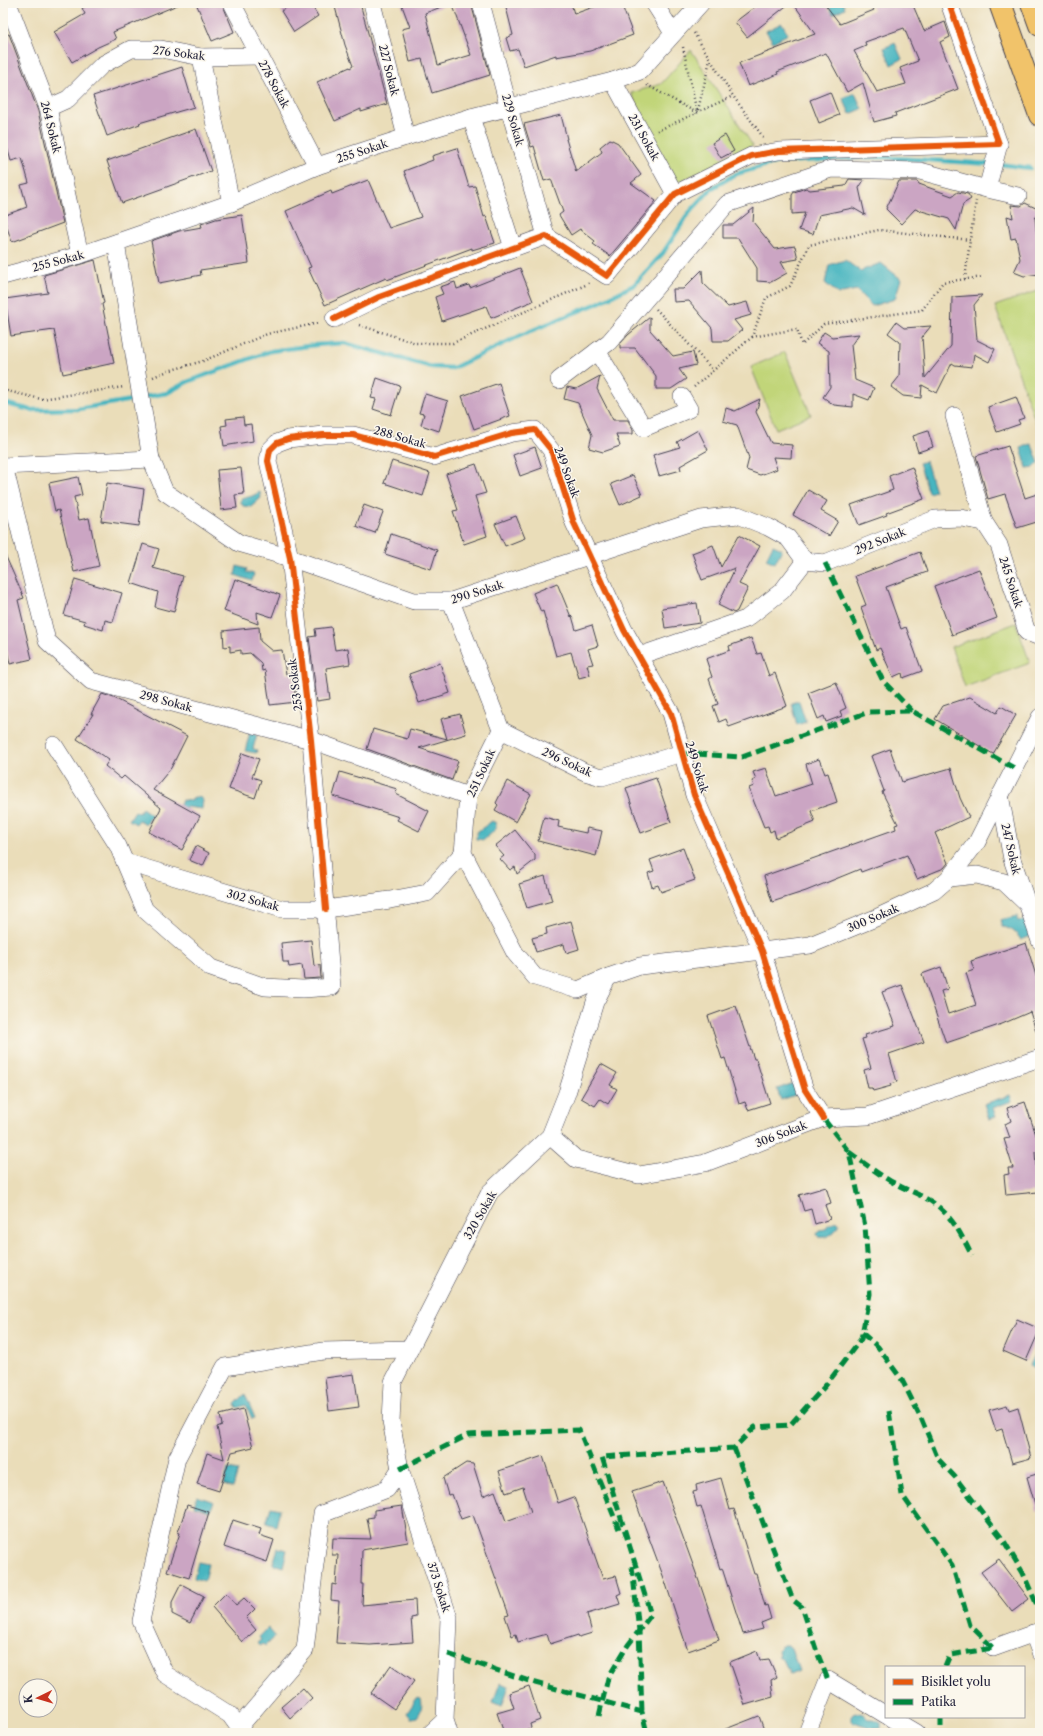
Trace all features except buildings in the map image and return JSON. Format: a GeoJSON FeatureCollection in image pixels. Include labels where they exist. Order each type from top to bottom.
{"type":"FeatureCollection","features":[{"type":"Feature","properties":{"kind":"highway"},"geometry":{"type":"LineString","coordinates":[[1000,3],[1040,115]]}},
{"type":"Feature","properties":{"kind":"highway"},"geometry":{"type":"LineString","coordinates":[[1032,3],[1040,25]]}},
{"type":"Feature","properties":{"kind":"street","name":"264 Sokak"},"geometry":{"type":"LineString","coordinates":[[8,3],[48,108],[80,255]]}},
{"type":"Feature","properties":{"kind":"street","name":"278 Sokak"},"geometry":{"type":"LineString","coordinates":[[232,3],[317,166]]}},
{"type":"Feature","properties":{"kind":"street","name":"227 Sokak"},"geometry":{"type":"LineString","coordinates":[[372,3],[406,137]]}},
{"type":"Feature","properties":{"kind":"street","name":"229 Sokak"},"geometry":{"type":"LineString","coordinates":[[481,3],[509,108],[546,236]]}},
{"type":"Feature","properties":{"kind":"street"},"geometry":{"type":"LineString","coordinates":[[654,3],[679,26]]}},
{"type":"Feature","properties":{"kind":"street","name":"255 Sokak"},"geometry":{"type":"LineString","coordinates":[[3,276],[80,255],[116,243],[231,203],[317,166],[406,137],[471,117],[621,78],[640,71],[701,3]]}},
{"type":"Feature","properties":{"kind":"street"},"geometry":{"type":"LineString","coordinates":[[949,3],[998,149],[986,183]]}},
{"type":"Feature","properties":{"kind":"street","name":"276 Sokak"},"geometry":{"type":"LineString","coordinates":[[48,108],[68,99],[102,65],[131,49],[161,49],[201,57],[259,56]]}},
{"type":"Feature","properties":{"kind":"street"},"geometry":{"type":"LineString","coordinates":[[201,57],[231,203]]}},
{"type":"Feature","properties":{"kind":"street","name":"231 Sokak"},"geometry":{"type":"LineString","coordinates":[[621,78],[644,137],[675,194]]}},
{"type":"Feature","properties":{"kind":"street"},"geometry":{"type":"LineString","coordinates":[[471,117],[513,248]]}},
{"type":"Feature","properties":{"kind":"street"},"geometry":{"type":"LineString","coordinates":[[334,319],[379,297],[546,236],[607,276],[675,194],[751,156],[774,152],[998,149]]}},
{"type":"Feature","properties":{"kind":"street"},"geometry":{"type":"LineString","coordinates":[[559,380],[609,342],[727,204],[831,169],[920,171],[986,183],[1018,196]]}},
{"type":"Feature","properties":{"kind":"street","name":"290 Sokak"},"geometry":{"type":"LineString","coordinates":[[116,243],[151,459],[165,492],[239,543],[290,558],[414,601],[451,601],[701,519],[738,516],[768,527],[788,538],[805,561]]}},
{"type":"Feature","properties":{"kind":"street"},"geometry":{"type":"LineString","coordinates":[[597,351],[644,428],[689,409],[682,396]]}},
{"type":"Feature","properties":{"kind":"street"},"geometry":{"type":"LineString","coordinates":[[954,416],[984,522]]}},
{"type":"Feature","properties":{"kind":"street","name":"288 Sokak"},"geometry":{"type":"LineString","coordinates":[[268,462],[270,450],[277,444],[288,439],[323,435],[353,435],[434,457],[512,433],[535,430]]}},
{"type":"Feature","properties":{"kind":"street","name":"249 Sokak"},"geometry":{"type":"LineString","coordinates":[[535,430],[551,450],[574,523],[624,630],[671,713],[694,795],[762,951],[806,1090],[823,1118]]}},
{"type":"Feature","properties":{"kind":"street"},"geometry":{"type":"LineString","coordinates":[[3,466],[151,459]]}},
{"type":"Feature","properties":{"kind":"street","name":"253 Sokak"},"geometry":{"type":"LineString","coordinates":[[125,862],[145,910],[211,968],[265,987],[303,989],[332,987],[311,740],[290,558],[268,462]]}},
{"type":"Feature","properties":{"kind":"street","name":"298 Sokak"},"geometry":{"type":"LineString","coordinates":[[3,466],[47,641],[91,681],[311,740],[468,796]]}},
{"type":"Feature","properties":{"kind":"street","name":"292 Sokak"},"geometry":{"type":"LineString","coordinates":[[805,561],[825,563],[935,519],[961,518],[984,522]]}},
{"type":"Feature","properties":{"kind":"street","name":"245 Sokak"},"geometry":{"type":"LineString","coordinates":[[984,522],[999,545],[1027,632],[1040,637]]}},
{"type":"Feature","properties":{"kind":"street"},"geometry":{"type":"LineString","coordinates":[[639,656],[746,619],[782,591],[805,561]]}},
{"type":"Feature","properties":{"kind":"street"},"geometry":{"type":"LineString","coordinates":[[451,601],[501,730]]}},
{"type":"Feature","properties":{"kind":"street","name":"300 Sokak"},"geometry":{"type":"LineString","coordinates":[[608,977],[640,966],[810,945],[878,917],[934,891],[949,878],[977,842],[1040,717]]}},
{"type":"Feature","properties":{"kind":"street","name":"296 Sokak"},"geometry":{"type":"LineString","coordinates":[[501,730],[585,772],[602,777],[682,753]]}},
{"type":"Feature","properties":{"kind":"street","name":"251 Sokak"},"geometry":{"type":"LineString","coordinates":[[463,853],[468,796],[501,730]]}},
{"type":"Feature","properties":{"kind":"street"},"geometry":{"type":"LineString","coordinates":[[54,745],[118,846],[125,862]]}},
{"type":"Feature","properties":{"kind":"street","name":"247 Sokak"},"geometry":{"type":"LineString","coordinates":[[1000,795],[1012,859],[1040,941]]}},
{"type":"Feature","properties":{"kind":"street"},"geometry":{"type":"LineString","coordinates":[[463,853],[515,953],[535,976],[578,990],[608,977]]}},
{"type":"Feature","properties":{"kind":"street","name":"302 Sokak"},"geometry":{"type":"LineString","coordinates":[[125,862],[282,909],[326,908],[390,900],[427,892],[463,853]]}},
{"type":"Feature","properties":{"kind":"street","name":"247 Sokak"},"geometry":{"type":"LineString","coordinates":[[949,878],[977,874],[1004,882],[1026,902]]}},
{"type":"Feature","properties":{"kind":"street","name":"320 Sokak"},"geometry":{"type":"LineString","coordinates":[[400,1469],[391,1421],[393,1382],[490,1192],[550,1136],[567,1094],[595,1002],[608,977]]}},
{"type":"Feature","properties":{"kind":"street","name":"306 Sokak"},"geometry":{"type":"LineString","coordinates":[[550,1136],[576,1159],[639,1175],[705,1163],[823,1118],[868,1116],[1040,1058]]}},
{"type":"Feature","properties":{"kind":"street"},"geometry":{"type":"LineString","coordinates":[[400,1469],[387,1489],[322,1514],[305,1650],[241,1731],[230,1714],[165,1674],[141,1621],[177,1458],[225,1367],[323,1351],[410,1349]]}},
{"type":"Feature","properties":{"kind":"street","name":"373 Sokak"},"geometry":{"type":"LineString","coordinates":[[400,1469],[449,1618],[447,1727]]}},
{"type":"Feature","properties":{"kind":"street"},"geometry":{"type":"LineString","coordinates":[[993,1648],[1037,1632],[1040,1652]]}},
{"type":"Feature","properties":{"kind":"street"},"geometry":{"type":"LineString","coordinates":[[807,1733],[828,1680],[885,1714]]}},
{"type":"Feature","properties":{"kind":"street"},"geometry":{"type":"LineString","coordinates":[[891,1718],[916,1733]]}},
{"type":"Feature","properties":{"kind":"street"},"geometry":{"type":"LineString","coordinates":[[431,1733],[447,1727]]}},
{"type":"Feature","properties":{"kind":"path"},"geometry":{"type":"LineString","coordinates":[[679,26],[710,60],[733,96],[774,152]]}},
{"type":"Feature","properties":{"kind":"path"},"geometry":{"type":"LineString","coordinates":[[679,26],[697,113]]}},
{"type":"Feature","properties":{"kind":"path"},"geometry":{"type":"LineString","coordinates":[[697,113],[710,60]]}},
{"type":"Feature","properties":{"kind":"path"},"geometry":{"type":"LineString","coordinates":[[621,78],[697,113]]}},
{"type":"Feature","properties":{"kind":"path"},"geometry":{"type":"LineString","coordinates":[[644,137],[733,96]]}},
{"type":"Feature","properties":{"kind":"path"},"geometry":{"type":"LineString","coordinates":[[965,279],[970,240],[986,183]]}},
{"type":"Feature","properties":{"kind":"path"},"geometry":{"type":"LineString","coordinates":[[682,396],[752,337],[766,298],[790,286],[809,245],[879,230],[970,240]]}},
{"type":"Feature","properties":{"kind":"path"},"geometry":{"type":"LineString","coordinates":[[3,390],[40,399],[139,386],[168,371],[203,361],[267,334],[309,326],[334,319],[371,328],[416,343],[452,343],[607,276]]}},
{"type":"Feature","properties":{"kind":"path"},"geometry":{"type":"LineString","coordinates":[[752,337],[797,329],[802,345],[824,324],[922,310],[943,282],[983,277]]}},
{"type":"Feature","properties":{"kind":"path"},"geometry":{"type":"LineString","coordinates":[[646,298],[713,370]]}},
{"type":"Feature","properties":{"kind":"green space"},"geometry":{"type":"Polygon","coordinates":[[[691,50],[753,146],[677,183],[631,93],[661,84],[691,50]]]}},
{"type":"Feature","properties":{"kind":"green space"},"geometry":{"type":"Polygon","coordinates":[[[1040,290],[1040,434],[995,306],[1040,290]]]}},
{"type":"Feature","properties":{"kind":"green space"},"geometry":{"type":"Polygon","coordinates":[[[785,352],[811,415],[776,429],[751,367],[785,352]]]}},
{"type":"Feature","properties":{"kind":"green space"},"geometry":{"type":"Polygon","coordinates":[[[1016,623],[1030,663],[965,687],[951,647],[1016,623]]]}},
{"type":"Feature","properties":{"kind":"water"},"geometry":{"type":"Polygon","coordinates":[[[828,3],[843,3],[845,8],[833,14],[828,3]]]}},
{"type":"Feature","properties":{"kind":"water"},"geometry":{"type":"Polygon","coordinates":[[[782,23],[788,34],[773,42],[766,31],[782,23]]]}},
{"type":"Feature","properties":{"kind":"water"},"geometry":{"type":"Polygon","coordinates":[[[895,43],[902,59],[891,65],[884,48],[895,43]]]}},
{"type":"Feature","properties":{"kind":"water"},"geometry":{"type":"Polygon","coordinates":[[[855,93],[862,109],[850,114],[843,98],[855,93]]]}},
{"type":"Feature","properties":{"kind":"water"},"geometry":{"type":"Polygon","coordinates":[[[845,260],[860,271],[881,263],[901,279],[895,299],[872,306],[856,290],[838,294],[825,283],[829,265],[845,260]]]}},
{"type":"Feature","properties":{"kind":"water"},"geometry":{"type":"Polygon","coordinates":[[[1030,444],[1032,445],[1039,463],[1035,467],[1027,468],[1021,448],[1030,444]]]}},
{"type":"Feature","properties":{"kind":"water"},"geometry":{"type":"Polygon","coordinates":[[[926,461],[935,491],[929,493],[919,463],[926,461]]]}},
{"type":"Feature","properties":{"kind":"water"},"geometry":{"type":"Polygon","coordinates":[[[260,492],[261,498],[251,507],[243,506],[241,499],[260,492]]]}},
{"type":"Feature","properties":{"kind":"water"},"geometry":{"type":"Polygon","coordinates":[[[773,545],[782,549],[775,563],[766,559],[773,545]]]}},
{"type":"Feature","properties":{"kind":"water"},"geometry":{"type":"Polygon","coordinates":[[[237,566],[247,569],[246,572],[254,574],[252,581],[235,575],[237,566]]]}},
{"type":"Feature","properties":{"kind":"water"},"geometry":{"type":"Polygon","coordinates":[[[799,701],[806,722],[797,725],[791,703],[799,701]]]}},
{"type":"Feature","properties":{"kind":"water"},"geometry":{"type":"Polygon","coordinates":[[[250,732],[257,734],[253,749],[257,750],[256,753],[245,751],[250,732]]]}},
{"type":"Feature","properties":{"kind":"water"},"geometry":{"type":"Polygon","coordinates":[[[194,797],[199,797],[203,800],[202,809],[186,807],[182,810],[180,805],[182,800],[191,801],[194,797]]]}},
{"type":"Feature","properties":{"kind":"water"},"geometry":{"type":"Polygon","coordinates":[[[142,808],[152,815],[146,824],[139,820],[136,824],[129,820],[135,811],[139,813],[142,808]]]}},
{"type":"Feature","properties":{"kind":"water"},"geometry":{"type":"Polygon","coordinates":[[[492,821],[496,823],[496,829],[484,840],[476,839],[477,832],[492,821]]]}},
{"type":"Feature","properties":{"kind":"water"},"geometry":{"type":"Polygon","coordinates":[[[1017,916],[1017,920],[1019,921],[1026,920],[1031,936],[1021,940],[1013,931],[1002,927],[1000,920],[1017,916]]]}},
{"type":"Feature","properties":{"kind":"water"},"geometry":{"type":"Polygon","coordinates":[[[794,1083],[798,1094],[781,1100],[777,1089],[794,1083]]]}},
{"type":"Feature","properties":{"kind":"water"},"geometry":{"type":"Polygon","coordinates":[[[1010,1095],[1012,1101],[993,1108],[996,1117],[989,1119],[984,1104],[1010,1095]]]}},
{"type":"Feature","properties":{"kind":"water"},"geometry":{"type":"Polygon","coordinates":[[[837,1221],[839,1224],[834,1232],[826,1237],[819,1237],[817,1234],[819,1230],[826,1229],[828,1225],[837,1221]]]}},
{"type":"Feature","properties":{"kind":"water"},"geometry":{"type":"Polygon","coordinates":[[[1037,1351],[1040,1352],[1040,1363],[1037,1369],[1030,1365],[1037,1351]]]}},
{"type":"Feature","properties":{"kind":"water"},"geometry":{"type":"Polygon","coordinates":[[[245,1394],[255,1418],[252,1419],[246,1405],[237,1408],[235,1404],[245,1394]]]}},
{"type":"Feature","properties":{"kind":"water"},"geometry":{"type":"Polygon","coordinates":[[[228,1469],[238,1471],[233,1488],[224,1485],[228,1469]]]}},
{"type":"Feature","properties":{"kind":"water"},"geometry":{"type":"Polygon","coordinates":[[[197,1496],[214,1502],[210,1511],[194,1506],[197,1496]]]}},
{"type":"Feature","properties":{"kind":"water"},"geometry":{"type":"Polygon","coordinates":[[[271,1507],[280,1509],[276,1526],[266,1523],[271,1507]]]}},
{"type":"Feature","properties":{"kind":"water"},"geometry":{"type":"Polygon","coordinates":[[[278,1548],[287,1550],[283,1567],[273,1564],[278,1548]]]}},
{"type":"Feature","properties":{"kind":"water"},"geometry":{"type":"Polygon","coordinates":[[[198,1562],[208,1564],[204,1581],[194,1578],[198,1562]]]}},
{"type":"Feature","properties":{"kind":"water"},"geometry":{"type":"Polygon","coordinates":[[[268,1628],[275,1636],[265,1646],[263,1644],[261,1646],[257,1643],[261,1640],[259,1637],[268,1628]]]}},
{"type":"Feature","properties":{"kind":"water"},"geometry":{"type":"Polygon","coordinates":[[[783,1645],[788,1645],[791,1648],[799,1671],[790,1675],[783,1659],[779,1658],[778,1649],[783,1645]]]}},
{"type":"Feature","properties":{"kind":"water"},"geometry":{"type":"Polygon","coordinates":[[[500,1683],[509,1686],[502,1706],[493,1702],[500,1683]]]}},
{"type":"Feature","properties":{"kind":"water"},"geometry":{"type":"Polygon","coordinates":[[[417,1698],[421,1699],[422,1704],[420,1713],[417,1717],[411,1718],[407,1713],[417,1698]]]}},
{"type":"Feature","properties":{"kind":"water"},"geometry":{"type":"Polygon","coordinates":[[[855,1712],[863,1714],[868,1719],[874,1719],[881,1722],[881,1727],[871,1727],[852,1721],[852,1715],[855,1712]]]}},
{"type":"Feature","properties":{"kind":"waterway"},"geometry":{"type":"LineString","coordinates":[[145,397],[167,393],[187,382],[271,351],[316,345],[344,343],[432,367],[453,368],[528,332],[596,304],[634,285],[663,253],[689,213],[712,188],[736,174],[777,162],[879,157],[991,164]]}},
{"type":"Feature","properties":{"kind":"waterway"},"geometry":{"type":"LineString","coordinates":[[998,164],[1030,168]]}},
{"type":"Feature","properties":{"kind":"waterway"},"geometry":{"type":"LineString","coordinates":[[3,403],[31,410],[78,409],[138,399]]}},
{"type":"Feature","properties":{"kind":"marked path"},"geometry":{"type":"LineString","coordinates":[[825,563],[883,681],[912,711]]}},
{"type":"Feature","properties":{"kind":"marked path"},"geometry":{"type":"LineString","coordinates":[[682,753],[742,757],[869,712],[912,711],[1014,768]]}},
{"type":"Feature","properties":{"kind":"marked path"},"geometry":{"type":"LineString","coordinates":[[599,1716],[608,1678],[628,1645],[651,1615],[602,1457],[734,1448],[755,1427],[790,1425],[826,1385],[861,1339],[870,1294],[865,1226],[849,1152],[823,1118]]}},
{"type":"Feature","properties":{"kind":"marked path"},"geometry":{"type":"LineString","coordinates":[[849,1152],[888,1180],[937,1205],[956,1226],[972,1256]]}},
{"type":"Feature","properties":{"kind":"marked path"},"geometry":{"type":"LineString","coordinates":[[862,1333],[878,1347],[902,1380],[921,1418],[938,1459],[955,1477],[1004,1541],[1023,1573],[1040,1612]]}},
{"type":"Feature","properties":{"kind":"marked path"},"geometry":{"type":"LineString","coordinates":[[889,1411],[902,1495],[952,1565],[970,1625],[993,1648]]}},
{"type":"Feature","properties":{"kind":"marked path"},"geometry":{"type":"LineString","coordinates":[[400,1469],[468,1435],[579,1430],[619,1529]]}},
{"type":"Feature","properties":{"kind":"marked path"},"geometry":{"type":"LineString","coordinates":[[734,1448],[793,1600],[802,1607],[828,1680]]}},
{"type":"Feature","properties":{"kind":"marked path"},"geometry":{"type":"LineString","coordinates":[[632,1566],[639,1631],[642,1712]]}},
{"type":"Feature","properties":{"kind":"marked path"},"geometry":{"type":"LineString","coordinates":[[945,1666],[950,1655],[993,1648]]}},
{"type":"Feature","properties":{"kind":"marked path"},"geometry":{"type":"LineString","coordinates":[[448,1654],[535,1683],[642,1712],[647,1733]]}},
{"type":"Feature","properties":{"kind":"marked path"},"geometry":{"type":"LineString","coordinates":[[941,1718],[941,1733]]}},
{"type":"Feature","properties":{"kind":"cycle path"},"geometry":{"type":"LineString","coordinates":[[334,319],[379,297],[546,236],[607,276],[675,194],[751,156],[779,151],[999,144],[949,3]]}},
{"type":"Feature","properties":{"kind":"cycle path"},"geometry":{"type":"LineString","coordinates":[[326,909],[311,740],[290,558],[268,461],[270,450],[277,443],[288,439],[323,435],[353,435],[434,457],[512,433],[535,430],[551,450],[574,523],[624,630],[671,713],[694,795],[762,951],[805,1090],[823,1118]]}}]}
